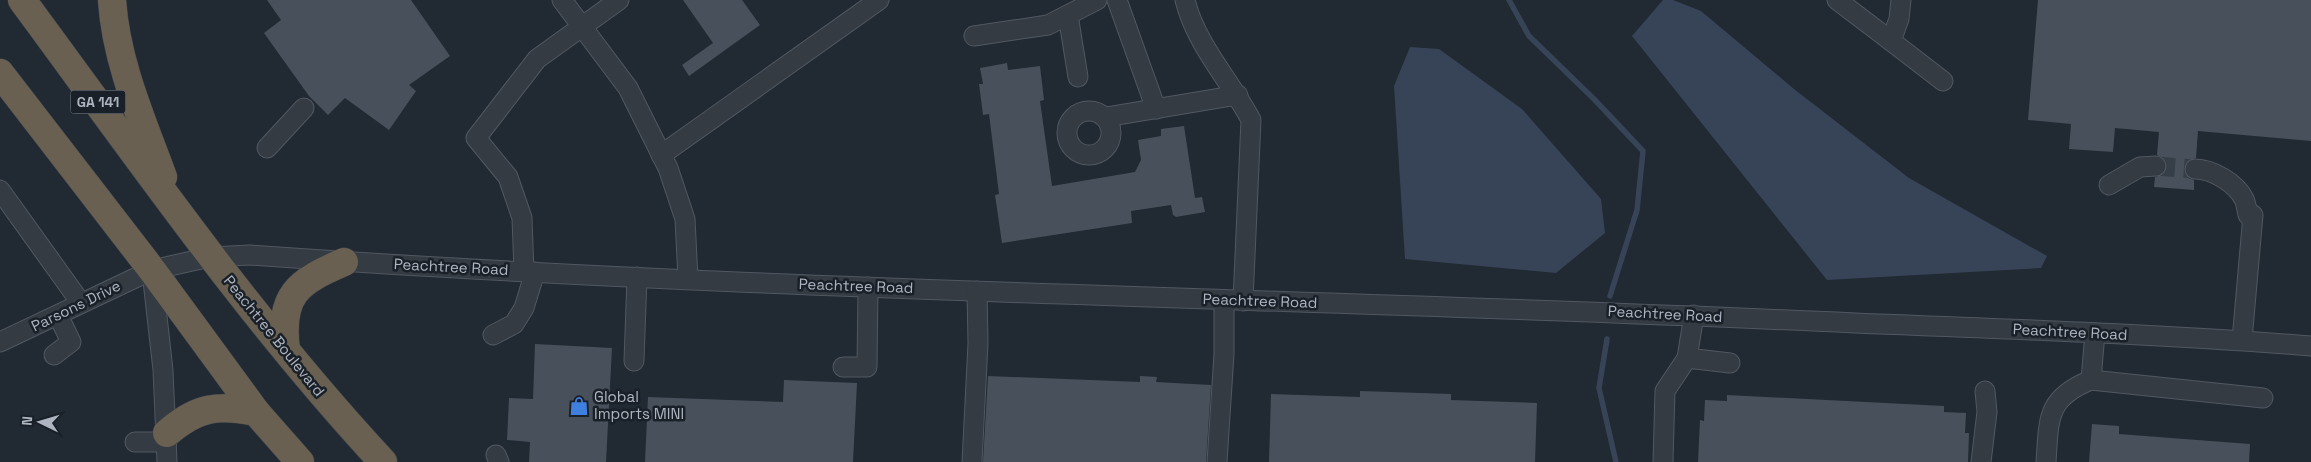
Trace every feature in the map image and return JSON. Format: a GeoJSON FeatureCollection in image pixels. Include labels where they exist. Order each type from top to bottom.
{"type":"FeatureCollection","features":[{"type":"Feature","properties":{"kind":"highway","name":"GA 141"},"geometry":{"type":"LineString","coordinates":[[22,0],[173,205]]}},
{"type":"Feature","properties":{"kind":"highway"},"geometry":{"type":"LineString","coordinates":[[112,0],[116,38],[128,79],[173,205]]}},
{"type":"Feature","properties":{"kind":"highway"},"geometry":{"type":"LineString","coordinates":[[0,73],[152,270],[256,412],[300,462]]}},
{"type":"Feature","properties":{"kind":"highway","name":"Peachtree Boulevard"},"geometry":{"type":"LineString","coordinates":[[173,205],[210,257],[336,411],[383,462]]}},
{"type":"Feature","properties":{"kind":"highway"},"geometry":{"type":"LineString","coordinates":[[286,350],[285,322],[293,294],[307,279],[344,262]]}},
{"type":"Feature","properties":{"kind":"highway"},"geometry":{"type":"LineString","coordinates":[[167,438],[184,418],[201,410],[232,407],[256,412]]}},
{"type":"Feature","properties":{"kind":"street"},"geometry":{"type":"LineString","coordinates":[[562,0],[628,88],[661,154],[685,219],[688,279]]}},
{"type":"Feature","properties":{"kind":"street"},"geometry":{"type":"LineString","coordinates":[[493,335],[514,324],[524,308],[529,272],[522,218],[508,176],[476,138],[537,59],[619,0]]}},
{"type":"Feature","properties":{"kind":"street"},"geometry":{"type":"LineString","coordinates":[[661,154],[879,0]]}},
{"type":"Feature","properties":{"kind":"street"},"geometry":{"type":"LineString","coordinates":[[974,36],[1048,25],[1097,0]]}},
{"type":"Feature","properties":{"kind":"street"},"geometry":{"type":"LineString","coordinates":[[1117,0],[1156,109]]}},
{"type":"Feature","properties":{"kind":"street"},"geometry":{"type":"LineString","coordinates":[[1185,0],[1196,32],[1238,94],[1251,120],[1242,301]]}},
{"type":"Feature","properties":{"kind":"street"},"geometry":{"type":"LineString","coordinates":[[1891,41],[1899,19],[1901,0]]}},
{"type":"Feature","properties":{"kind":"street"},"geometry":{"type":"LineString","coordinates":[[1845,4],[1943,81]]}},
{"type":"Feature","properties":{"kind":"street"},"geometry":{"type":"LineString","coordinates":[[1068,15],[1078,77]]}},
{"type":"Feature","properties":{"kind":"street"},"geometry":{"type":"LineString","coordinates":[[1106,117],[1238,94]]}},
{"type":"Feature","properties":{"kind":"street"},"geometry":{"type":"LineString","coordinates":[[267,148],[304,108]]}},
{"type":"Feature","properties":{"kind":"street"},"geometry":{"type":"LineString","coordinates":[[2109,185],[2140,167],[2156,166]]}},
{"type":"Feature","properties":{"kind":"street"},"geometry":{"type":"LineString","coordinates":[[2195,169],[2203,169],[2225,179],[2244,198],[2250,215],[2242,340]]}},
{"type":"Feature","properties":{"kind":"street"},"geometry":{"type":"LineString","coordinates":[[0,190],[82,304]]}},
{"type":"Feature","properties":{"kind":"street","name":"Peachtree Road"},"geometry":{"type":"LineString","coordinates":[[210,257],[250,255],[529,272],[868,287],[1694,315],[2242,340],[2311,346]]}},
{"type":"Feature","properties":{"kind":"street","name":"Parsons Drive"},"geometry":{"type":"LineString","coordinates":[[0,342],[152,270],[210,257]]}},
{"type":"Feature","properties":{"kind":"street"},"geometry":{"type":"LineString","coordinates":[[152,270],[163,370],[167,462]]}},
{"type":"Feature","properties":{"kind":"street"},"geometry":{"type":"LineString","coordinates":[[634,361],[637,277]]}},
{"type":"Feature","properties":{"kind":"street"},"geometry":{"type":"LineString","coordinates":[[844,367],[867,368],[868,287]]}},
{"type":"Feature","properties":{"kind":"street"},"geometry":{"type":"LineString","coordinates":[[972,462],[978,343],[978,291]]}},
{"type":"Feature","properties":{"kind":"street"},"geometry":{"type":"LineString","coordinates":[[1217,462],[1224,354],[1224,300]]}},
{"type":"Feature","properties":{"kind":"street"},"geometry":{"type":"LineString","coordinates":[[54,354],[71,342],[58,315]]}},
{"type":"Feature","properties":{"kind":"street"},"geometry":{"type":"LineString","coordinates":[[1663,462],[1665,391],[1687,358],[1694,315]]}},
{"type":"Feature","properties":{"kind":"street"},"geometry":{"type":"LineString","coordinates":[[2091,380],[2095,333]]}},
{"type":"Feature","properties":{"kind":"street"},"geometry":{"type":"LineString","coordinates":[[1687,358],[1730,363]]}},
{"type":"Feature","properties":{"kind":"street"},"geometry":{"type":"LineString","coordinates":[[2046,462],[2048,423],[2052,410],[2076,386],[2091,380],[2263,398]]}},
{"type":"Feature","properties":{"kind":"street"},"geometry":{"type":"LineString","coordinates":[[1981,462],[1987,412],[1985,391]]}},
{"type":"Feature","properties":{"kind":"street"},"geometry":{"type":"LineString","coordinates":[[135,442],[167,438]]}},
{"type":"Feature","properties":{"kind":"water"},"geometry":{"type":"Polygon","coordinates":[[[1663,0],[1673,0],[1701,11],[1794,89],[1909,178],[2047,256],[2041,268],[1827,280],[1632,36],[1663,0]]]}},
{"type":"Feature","properties":{"kind":"water"},"geometry":{"type":"Polygon","coordinates":[[[1410,47],[1439,49],[1522,109],[1601,199],[1605,233],[1556,273],[1405,259],[1394,86],[1410,47]]]}},
{"type":"Feature","properties":{"kind":"building"},"geometry":{"type":"Polygon","coordinates":[[[267,0],[411,0],[450,56],[409,85],[416,91],[389,130],[345,98],[328,115],[309,96],[264,33],[281,20],[267,0]]]}},
{"type":"Feature","properties":{"kind":"building"},"geometry":{"type":"Polygon","coordinates":[[[683,0],[742,0],[760,25],[689,76],[682,65],[713,43],[683,0]]]}},
{"type":"Feature","properties":{"kind":"building"},"geometry":{"type":"Polygon","coordinates":[[[2038,0],[2311,0],[2311,141],[2198,131],[2196,158],[2186,162],[2184,168],[2188,178],[2194,180],[2194,190],[2154,187],[2155,177],[2163,175],[2167,166],[2165,159],[2157,155],[2159,132],[2115,128],[2113,152],[2069,149],[2071,124],[2028,120],[2038,0]]]}},
{"type":"Feature","properties":{"kind":"building"},"geometry":{"type":"Polygon","coordinates":[[[1007,63],[1008,70],[1040,66],[1044,100],[1040,101],[1052,186],[1135,172],[1141,160],[1138,140],[1161,136],[1161,129],[1184,126],[1195,198],[1202,197],[1205,212],[1176,217],[1173,215],[1171,205],[1131,211],[1132,223],[1002,243],[995,195],[999,194],[989,114],[983,115],[979,84],[983,84],[980,68],[1007,63]]]}},
{"type":"Feature","properties":{"kind":"building"},"geometry":{"type":"Polygon","coordinates":[[[535,344],[612,348],[606,462],[529,462],[530,442],[507,440],[509,398],[533,399],[535,344]]]}},
{"type":"Feature","properties":{"kind":"building"},"geometry":{"type":"Polygon","coordinates":[[[988,376],[1140,382],[1140,376],[1157,377],[1156,382],[1211,385],[1206,462],[983,462],[988,376]]]}},
{"type":"Feature","properties":{"kind":"building"},"geometry":{"type":"Polygon","coordinates":[[[784,380],[857,383],[853,462],[645,462],[648,397],[783,402],[784,380]]]}},
{"type":"Feature","properties":{"kind":"building"},"geometry":{"type":"Polygon","coordinates":[[[1360,391],[1451,394],[1451,400],[1537,403],[1535,462],[1269,462],[1271,394],[1360,397],[1360,391]]]}},
{"type":"Feature","properties":{"kind":"building"},"geometry":{"type":"Polygon","coordinates":[[[1727,395],[1944,406],[1944,412],[1966,413],[1965,433],[1969,433],[1968,462],[1698,462],[1700,420],[1704,421],[1705,400],[1727,401],[1727,395]]]}},
{"type":"Feature","properties":{"kind":"building"},"geometry":{"type":"Polygon","coordinates":[[[2092,424],[2119,426],[2119,434],[2250,444],[2249,462],[2089,462],[2092,424]]]}},
{"type":"Feature","properties":{"kind":"waterway"},"geometry":{"type":"LineString","coordinates":[[1509,0],[1529,36],[1594,99],[1643,151],[1637,210],[1610,296]]}},
{"type":"Feature","properties":{"kind":"waterway"},"geometry":{"type":"LineString","coordinates":[[1607,339],[1599,388],[1616,462]]}},
{"type":"Feature","properties":{"kind":"tunnel"},"geometry":{"type":"LineString","coordinates":[[2156,166],[2195,169]]}},
{"type":"Feature","properties":{"kind":"place","name":"Global Imports MINI"},"geometry":{"type":"Point","coordinates":[579,406]}}]}
